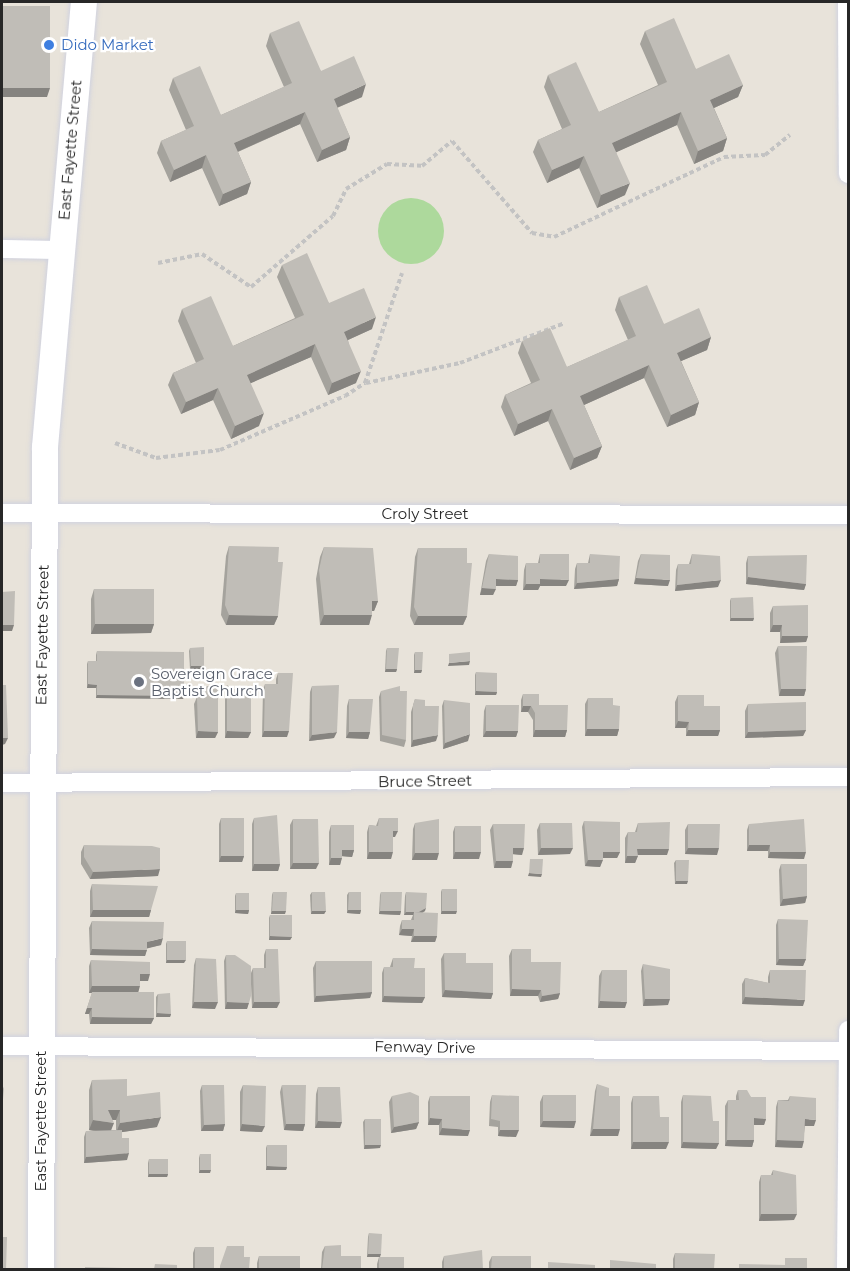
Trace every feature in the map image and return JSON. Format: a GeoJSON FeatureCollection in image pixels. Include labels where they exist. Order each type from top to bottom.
{"type":"FeatureCollection","features":[{"type":"Feature","properties":{"kind":"street","name":"East Fayette Street"},"geometry":{"type":"LineString","coordinates":[[40,1269],[44,513],[61,250],[84,2]]}},
{"type":"Feature","properties":{"kind":"street"},"geometry":{"type":"LineString","coordinates":[[847,2],[849,174]]}},
{"type":"Feature","properties":{"kind":"street"},"geometry":{"type":"LineString","coordinates":[[2,249],[61,250]]}},
{"type":"Feature","properties":{"kind":"street","name":"Croly Street"},"geometry":{"type":"LineString","coordinates":[[2,513],[849,515]]}},
{"type":"Feature","properties":{"kind":"street","name":"Bruce Street"},"geometry":{"type":"LineString","coordinates":[[2,783],[849,777]]}},
{"type":"Feature","properties":{"kind":"street"},"geometry":{"type":"LineString","coordinates":[[846,1269],[849,1030]]}},
{"type":"Feature","properties":{"kind":"street","name":"Fenway Drive"},"geometry":{"type":"LineString","coordinates":[[2,1046],[848,1051]]}},
{"type":"Feature","properties":{"kind":"path"},"geometry":{"type":"LineString","coordinates":[[158,263],[202,254],[251,287],[333,216],[346,189],[387,164],[422,166],[452,141],[532,233],[554,237],[724,157],[765,155],[790,135]]}},
{"type":"Feature","properties":{"kind":"path"},"geometry":{"type":"LineString","coordinates":[[365,383],[402,273]]}},
{"type":"Feature","properties":{"kind":"path"},"geometry":{"type":"LineString","coordinates":[[115,443],[156,458],[220,450],[365,383],[460,363],[565,323]]}},
{"type":"Feature","properties":{"kind":"green space"},"geometry":{"type":"Polygon","coordinates":[[[411,198],[424,201],[434,208],[441,218],[444,231],[441,244],[434,254],[424,261],[411,264],[398,261],[388,254],[381,244],[378,231],[381,218],[388,208],[398,201],[411,198]]]}},
{"type":"Feature","properties":{"kind":"building"},"geometry":{"type":"Polygon","coordinates":[[[2,6],[50,6],[50,88],[2,88],[2,6]]]}},
{"type":"Feature","properties":{"kind":"building"},"geometry":{"type":"Polygon","coordinates":[[[674,18],[696,69],[729,54],[743,85],[710,100],[727,138],[698,151],[681,112],[612,143],[630,183],[601,195],[584,156],[552,170],[538,140],[571,125],[548,75],[576,62],[599,112],[667,82],[645,31],[674,18]]]}},
{"type":"Feature","properties":{"kind":"building"},"geometry":{"type":"Polygon","coordinates":[[[299,21],[321,71],[354,56],[366,84],[334,99],[350,137],[322,150],[305,112],[234,143],[251,182],[223,194],[206,155],[174,170],[161,141],[194,126],[173,78],[200,66],[221,115],[292,83],[270,33],[299,21]]]}},
{"type":"Feature","properties":{"kind":"building"},"geometry":{"type":"Polygon","coordinates":[[[307,253],[329,303],[364,288],[376,317],[344,332],[361,371],[332,383],[315,344],[247,375],[264,413],[235,426],[218,388],[186,402],[173,373],[204,359],[182,309],[211,296],[233,346],[304,315],[282,265],[307,253]]]}},
{"type":"Feature","properties":{"kind":"building"},"geometry":{"type":"Polygon","coordinates":[[[647,285],[664,324],[699,308],[711,337],[677,353],[699,402],[671,415],[649,365],[580,396],[602,446],[574,458],[552,409],[518,424],[505,395],[540,380],[522,341],[550,328],[567,367],[636,336],[619,297],[647,285]]]}},
{"type":"Feature","properties":{"kind":"building"},"geometry":{"type":"Polygon","coordinates":[[[229,546],[279,547],[278,562],[283,562],[278,616],[229,615],[225,605],[229,546]]]}},
{"type":"Feature","properties":{"kind":"building"},"geometry":{"type":"Polygon","coordinates":[[[324,547],[373,548],[378,601],[372,601],[372,615],[324,615],[319,570],[324,547]]]}},
{"type":"Feature","properties":{"kind":"building"},"geometry":{"type":"Polygon","coordinates":[[[418,548],[467,548],[467,563],[472,563],[467,616],[418,616],[414,607],[418,548]]]}},
{"type":"Feature","properties":{"kind":"building"},"geometry":{"type":"Polygon","coordinates":[[[489,554],[518,556],[518,580],[496,579],[496,589],[482,588],[489,554]]]}},
{"type":"Feature","properties":{"kind":"building"},"geometry":{"type":"Polygon","coordinates":[[[540,554],[569,554],[569,580],[540,579],[540,584],[526,584],[526,563],[540,563],[540,554]]]}},
{"type":"Feature","properties":{"kind":"building"},"geometry":{"type":"Polygon","coordinates":[[[590,554],[620,556],[619,579],[577,583],[577,563],[590,563],[590,554]]]}},
{"type":"Feature","properties":{"kind":"building"},"geometry":{"type":"Polygon","coordinates":[[[641,554],[670,555],[670,580],[636,578],[641,554]]]}},
{"type":"Feature","properties":{"kind":"building"},"geometry":{"type":"Polygon","coordinates":[[[692,554],[720,556],[721,580],[677,585],[678,564],[691,564],[692,554]]]}},
{"type":"Feature","properties":{"kind":"building"},"geometry":{"type":"Polygon","coordinates":[[[807,555],[806,584],[748,577],[748,556],[807,555]]]}},
{"type":"Feature","properties":{"kind":"building"},"geometry":{"type":"Polygon","coordinates":[[[94,589],[154,589],[154,624],[95,624],[94,589]]]}},
{"type":"Feature","properties":{"kind":"building"},"geometry":{"type":"Polygon","coordinates":[[[15,591],[14,625],[2,625],[2,592],[15,591]]]}},
{"type":"Feature","properties":{"kind":"building"},"geometry":{"type":"Polygon","coordinates":[[[753,597],[754,618],[731,618],[731,598],[753,597]]]}},
{"type":"Feature","properties":{"kind":"building"},"geometry":{"type":"Polygon","coordinates":[[[808,605],[808,636],[782,636],[782,625],[773,625],[773,606],[808,605]]]}},
{"type":"Feature","properties":{"kind":"building"},"geometry":{"type":"Polygon","coordinates":[[[778,646],[807,646],[806,689],[781,689],[778,646]]]}},
{"type":"Feature","properties":{"kind":"building"},"geometry":{"type":"Polygon","coordinates":[[[204,647],[204,666],[191,666],[190,648],[204,647]]]}},
{"type":"Feature","properties":{"kind":"building"},"geometry":{"type":"Polygon","coordinates":[[[387,648],[399,648],[397,669],[386,669],[387,648]]]}},
{"type":"Feature","properties":{"kind":"building","name":"Sovereign Grace Baptist Church"},"geometry":{"type":"Polygon","coordinates":[[[97,651],[184,652],[184,696],[97,695],[97,685],[88,684],[88,661],[97,661],[97,651]]]}},
{"type":"Feature","properties":{"kind":"building"},"geometry":{"type":"Polygon","coordinates":[[[415,652],[423,652],[422,670],[415,670],[415,652]]]}},
{"type":"Feature","properties":{"kind":"building"},"geometry":{"type":"Polygon","coordinates":[[[470,652],[470,661],[449,663],[449,654],[470,652]]]}},
{"type":"Feature","properties":{"kind":"building"},"geometry":{"type":"Polygon","coordinates":[[[476,672],[497,673],[497,692],[476,691],[476,672]]]}},
{"type":"Feature","properties":{"kind":"building"},"geometry":{"type":"Polygon","coordinates":[[[278,673],[293,673],[289,731],[264,731],[265,684],[278,684],[278,673]]]}},
{"type":"Feature","properties":{"kind":"building"},"geometry":{"type":"Polygon","coordinates":[[[2,685],[6,685],[8,738],[2,738],[2,685]]]}},
{"type":"Feature","properties":{"kind":"building"},"geometry":{"type":"Polygon","coordinates":[[[227,685],[234,689],[251,689],[251,732],[227,731],[227,685]]]}},
{"type":"Feature","properties":{"kind":"building"},"geometry":{"type":"Polygon","coordinates":[[[339,685],[337,732],[312,735],[312,686],[339,685]]]}},
{"type":"Feature","properties":{"kind":"building"},"geometry":{"type":"Polygon","coordinates":[[[207,686],[218,686],[218,732],[198,731],[197,697],[207,686]]]}},
{"type":"Feature","properties":{"kind":"building"},"geometry":{"type":"Polygon","coordinates":[[[400,686],[400,691],[407,691],[406,740],[382,735],[381,691],[400,686]]]}},
{"type":"Feature","properties":{"kind":"building"},"geometry":{"type":"Polygon","coordinates":[[[523,694],[539,694],[539,705],[568,705],[567,730],[535,730],[535,713],[531,706],[523,706],[523,694]]]}},
{"type":"Feature","properties":{"kind":"building"},"geometry":{"type":"Polygon","coordinates":[[[678,695],[704,695],[704,706],[720,706],[720,730],[688,730],[689,722],[678,721],[678,695]]]}},
{"type":"Feature","properties":{"kind":"building"},"geometry":{"type":"Polygon","coordinates":[[[588,698],[613,698],[613,705],[620,706],[619,729],[587,729],[588,698]]]}},
{"type":"Feature","properties":{"kind":"building"},"geometry":{"type":"Polygon","coordinates":[[[349,699],[373,699],[370,732],[349,732],[349,699]]]}},
{"type":"Feature","properties":{"kind":"building"},"geometry":{"type":"Polygon","coordinates":[[[415,699],[425,700],[425,706],[439,706],[438,735],[413,740],[415,699]]]}},
{"type":"Feature","properties":{"kind":"building"},"geometry":{"type":"Polygon","coordinates":[[[444,700],[470,703],[470,734],[445,743],[444,700]]]}},
{"type":"Feature","properties":{"kind":"building"},"geometry":{"type":"Polygon","coordinates":[[[806,702],[806,730],[748,732],[748,704],[806,702]]]}},
{"type":"Feature","properties":{"kind":"building"},"geometry":{"type":"Polygon","coordinates":[[[486,705],[519,705],[518,731],[486,731],[486,705]]]}},
{"type":"Feature","properties":{"kind":"building"},"geometry":{"type":"Polygon","coordinates":[[[277,815],[280,864],[254,864],[254,818],[277,815]]]}},
{"type":"Feature","properties":{"kind":"building"},"geometry":{"type":"Polygon","coordinates":[[[221,818],[244,818],[244,856],[221,856],[221,818]]]}},
{"type":"Feature","properties":{"kind":"building"},"geometry":{"type":"Polygon","coordinates":[[[379,818],[398,818],[398,831],[393,831],[393,852],[369,852],[369,825],[378,826],[379,818]]]}},
{"type":"Feature","properties":{"kind":"building"},"geometry":{"type":"Polygon","coordinates":[[[293,819],[318,819],[319,863],[293,863],[293,819]]]}},
{"type":"Feature","properties":{"kind":"building"},"geometry":{"type":"Polygon","coordinates":[[[439,819],[439,853],[415,853],[415,823],[439,819]]]}},
{"type":"Feature","properties":{"kind":"building"},"geometry":{"type":"Polygon","coordinates":[[[804,819],[806,852],[770,852],[770,845],[749,845],[749,824],[804,819]]]}},
{"type":"Feature","properties":{"kind":"building"},"geometry":{"type":"Polygon","coordinates":[[[584,821],[620,822],[620,852],[603,852],[603,860],[588,860],[584,821]]]}},
{"type":"Feature","properties":{"kind":"building"},"geometry":{"type":"Polygon","coordinates":[[[670,822],[669,849],[637,849],[638,856],[627,856],[628,832],[637,832],[638,823],[670,822]]]}},
{"type":"Feature","properties":{"kind":"building"},"geometry":{"type":"Polygon","coordinates":[[[540,823],[572,823],[573,848],[541,848],[540,823]]]}},
{"type":"Feature","properties":{"kind":"building"},"geometry":{"type":"Polygon","coordinates":[[[493,824],[525,824],[524,848],[513,848],[513,861],[496,861],[493,824]]]}},
{"type":"Feature","properties":{"kind":"building"},"geometry":{"type":"Polygon","coordinates":[[[688,824],[720,824],[719,848],[688,848],[688,824]]]}},
{"type":"Feature","properties":{"kind":"building"},"geometry":{"type":"Polygon","coordinates":[[[331,825],[354,825],[354,850],[342,850],[342,858],[331,858],[331,825]]]}},
{"type":"Feature","properties":{"kind":"building"},"geometry":{"type":"Polygon","coordinates":[[[455,826],[481,826],[481,852],[455,852],[455,826]]]}},
{"type":"Feature","properties":{"kind":"building"},"geometry":{"type":"Polygon","coordinates":[[[84,845],[160,848],[160,869],[93,872],[84,857],[84,845]]]}},
{"type":"Feature","properties":{"kind":"building"},"geometry":{"type":"Polygon","coordinates":[[[530,859],[543,859],[542,874],[529,873],[530,859]]]}},
{"type":"Feature","properties":{"kind":"building"},"geometry":{"type":"Polygon","coordinates":[[[676,860],[689,860],[688,881],[676,881],[676,860]]]}},
{"type":"Feature","properties":{"kind":"building"},"geometry":{"type":"Polygon","coordinates":[[[781,864],[807,864],[807,896],[783,899],[781,864]]]}},
{"type":"Feature","properties":{"kind":"building"},"geometry":{"type":"Polygon","coordinates":[[[92,884],[158,886],[151,910],[93,910],[92,884]]]}},
{"type":"Feature","properties":{"kind":"building"},"geometry":{"type":"Polygon","coordinates":[[[442,889],[457,889],[457,911],[442,911],[442,889]]]}},
{"type":"Feature","properties":{"kind":"building"},"geometry":{"type":"Polygon","coordinates":[[[273,892],[287,892],[286,911],[272,911],[273,892]]]}},
{"type":"Feature","properties":{"kind":"building"},"geometry":{"type":"Polygon","coordinates":[[[312,892],[325,892],[326,911],[312,911],[312,892]]]}},
{"type":"Feature","properties":{"kind":"building"},"geometry":{"type":"Polygon","coordinates":[[[349,892],[361,892],[361,910],[348,910],[349,892]]]}},
{"type":"Feature","properties":{"kind":"building"},"geometry":{"type":"Polygon","coordinates":[[[381,892],[402,892],[401,911],[380,911],[381,892]]]}},
{"type":"Feature","properties":{"kind":"building"},"geometry":{"type":"Polygon","coordinates":[[[406,892],[427,893],[426,908],[419,912],[406,912],[406,892]]]}},
{"type":"Feature","properties":{"kind":"building"},"geometry":{"type":"Polygon","coordinates":[[[236,893],[249,893],[249,910],[236,910],[236,893]]]}},
{"type":"Feature","properties":{"kind":"building"},"geometry":{"type":"Polygon","coordinates":[[[414,912],[438,913],[437,936],[414,936],[414,929],[402,929],[402,920],[414,920],[414,912]]]}},
{"type":"Feature","properties":{"kind":"building"},"geometry":{"type":"Polygon","coordinates":[[[270,915],[292,915],[292,937],[270,936],[270,915]]]}},
{"type":"Feature","properties":{"kind":"building"},"geometry":{"type":"Polygon","coordinates":[[[778,919],[808,920],[806,959],[779,959],[778,919]]]}},
{"type":"Feature","properties":{"kind":"building"},"geometry":{"type":"Polygon","coordinates":[[[92,921],[164,922],[163,938],[147,942],[147,950],[92,949],[92,921]]]}},
{"type":"Feature","properties":{"kind":"building"},"geometry":{"type":"Polygon","coordinates":[[[167,941],[186,941],[186,960],[167,960],[167,941]]]}},
{"type":"Feature","properties":{"kind":"building"},"geometry":{"type":"Polygon","coordinates":[[[266,949],[278,949],[280,1002],[254,1002],[253,968],[266,968],[266,949]]]}},
{"type":"Feature","properties":{"kind":"building"},"geometry":{"type":"Polygon","coordinates":[[[512,949],[531,949],[531,962],[561,962],[560,993],[542,996],[541,990],[512,989],[512,949]]]}},
{"type":"Feature","properties":{"kind":"building"},"geometry":{"type":"Polygon","coordinates":[[[444,953],[466,953],[466,963],[493,963],[493,993],[445,990],[444,953]]]}},
{"type":"Feature","properties":{"kind":"building"},"geometry":{"type":"Polygon","coordinates":[[[226,955],[235,955],[251,966],[249,1003],[227,1002],[226,955]]]}},
{"type":"Feature","properties":{"kind":"building"},"geometry":{"type":"Polygon","coordinates":[[[196,958],[216,959],[218,1002],[194,1002],[196,958]]]}},
{"type":"Feature","properties":{"kind":"building"},"geometry":{"type":"Polygon","coordinates":[[[393,958],[415,958],[414,968],[425,968],[425,997],[384,996],[384,967],[393,967],[393,958]]]}},
{"type":"Feature","properties":{"kind":"building"},"geometry":{"type":"Polygon","coordinates":[[[91,960],[150,962],[150,974],[140,974],[140,986],[92,986],[91,960]]]}},
{"type":"Feature","properties":{"kind":"building"},"geometry":{"type":"Polygon","coordinates":[[[316,961],[372,961],[372,992],[316,996],[316,961]]]}},
{"type":"Feature","properties":{"kind":"building"},"geometry":{"type":"Polygon","coordinates":[[[643,964],[670,969],[670,999],[645,999],[643,964]]]}},
{"type":"Feature","properties":{"kind":"building"},"geometry":{"type":"Polygon","coordinates":[[[602,970],[627,970],[627,1002],[600,1001],[602,970]]]}},
{"type":"Feature","properties":{"kind":"building"},"geometry":{"type":"Polygon","coordinates":[[[770,970],[806,970],[805,1000],[745,997],[745,978],[770,983],[770,970]]]}},
{"type":"Feature","properties":{"kind":"building"},"geometry":{"type":"Polygon","coordinates":[[[92,992],[154,992],[154,1018],[92,1017],[92,1008],[87,1008],[92,992]]]}},
{"type":"Feature","properties":{"kind":"building"},"geometry":{"type":"Polygon","coordinates":[[[170,993],[171,1014],[157,1013],[158,994],[170,993]]]}},
{"type":"Feature","properties":{"kind":"building"},"geometry":{"type":"Polygon","coordinates":[[[127,1079],[127,1096],[160,1092],[161,1117],[120,1123],[120,1110],[108,1110],[114,1123],[93,1120],[92,1080],[127,1079]]]}},
{"type":"Feature","properties":{"kind":"building"},"geometry":{"type":"Polygon","coordinates":[[[2,1084],[4,1089],[2,1110],[2,1084]]]}},
{"type":"Feature","properties":{"kind":"building"},"geometry":{"type":"Polygon","coordinates":[[[597,1084],[609,1088],[609,1096],[620,1096],[620,1129],[593,1129],[597,1084]]]}},
{"type":"Feature","properties":{"kind":"building"},"geometry":{"type":"Polygon","coordinates":[[[202,1085],[224,1085],[225,1124],[204,1125],[202,1085]]]}},
{"type":"Feature","properties":{"kind":"building"},"geometry":{"type":"Polygon","coordinates":[[[243,1085],[266,1086],[265,1126],[242,1124],[243,1085]]]}},
{"type":"Feature","properties":{"kind":"building"},"geometry":{"type":"Polygon","coordinates":[[[282,1085],[306,1085],[305,1124],[286,1124],[282,1085]]]}},
{"type":"Feature","properties":{"kind":"building"},"geometry":{"type":"Polygon","coordinates":[[[318,1087],[340,1087],[342,1122],[318,1121],[318,1087]]]}},
{"type":"Feature","properties":{"kind":"building"},"geometry":{"type":"Polygon","coordinates":[[[738,1090],[747,1090],[751,1097],[766,1097],[766,1119],[754,1118],[754,1140],[727,1140],[728,1100],[739,1100],[738,1090]]]}},
{"type":"Feature","properties":{"kind":"building"},"geometry":{"type":"Polygon","coordinates":[[[410,1092],[419,1096],[419,1122],[394,1127],[392,1096],[410,1092]]]}},
{"type":"Feature","properties":{"kind":"building"},"geometry":{"type":"Polygon","coordinates":[[[492,1095],[519,1096],[519,1130],[500,1130],[500,1121],[491,1119],[492,1095]]]}},
{"type":"Feature","properties":{"kind":"building"},"geometry":{"type":"Polygon","coordinates":[[[543,1095],[576,1095],[576,1121],[543,1121],[543,1095]]]}},
{"type":"Feature","properties":{"kind":"building"},"geometry":{"type":"Polygon","coordinates":[[[683,1095],[711,1096],[713,1121],[719,1121],[719,1143],[683,1142],[683,1095]]]}},
{"type":"Feature","properties":{"kind":"building"},"geometry":{"type":"Polygon","coordinates":[[[430,1096],[470,1096],[470,1130],[442,1128],[442,1119],[430,1118],[430,1096]]]}},
{"type":"Feature","properties":{"kind":"building"},"geometry":{"type":"Polygon","coordinates":[[[633,1096],[659,1096],[660,1117],[669,1117],[669,1142],[633,1142],[633,1096]]]}},
{"type":"Feature","properties":{"kind":"building"},"geometry":{"type":"Polygon","coordinates":[[[790,1096],[816,1098],[816,1120],[805,1119],[804,1141],[777,1140],[778,1100],[789,1101],[790,1096]]]}},
{"type":"Feature","properties":{"kind":"building"},"geometry":{"type":"Polygon","coordinates":[[[365,1119],[381,1119],[381,1145],[365,1145],[365,1119]]]}},
{"type":"Feature","properties":{"kind":"building"},"geometry":{"type":"Polygon","coordinates":[[[122,1130],[122,1138],[129,1138],[129,1153],[86,1157],[86,1131],[122,1130]]]}},
{"type":"Feature","properties":{"kind":"building"},"geometry":{"type":"Polygon","coordinates":[[[267,1145],[287,1145],[287,1167],[267,1166],[267,1145]]]}},
{"type":"Feature","properties":{"kind":"building"},"geometry":{"type":"Polygon","coordinates":[[[200,1154],[211,1154],[211,1170],[200,1170],[200,1154]]]}},
{"type":"Feature","properties":{"kind":"building"},"geometry":{"type":"Polygon","coordinates":[[[149,1159],[168,1159],[168,1174],[149,1174],[149,1159]]]}},
{"type":"Feature","properties":{"kind":"building"},"geometry":{"type":"Polygon","coordinates":[[[773,1170],[796,1175],[797,1214],[761,1214],[761,1175],[773,1175],[773,1170]]]}},
{"type":"Feature","properties":{"kind":"building"},"geometry":{"type":"Polygon","coordinates":[[[369,1233],[382,1234],[381,1254],[368,1254],[369,1233]]]}},
{"type":"Feature","properties":{"kind":"building"},"geometry":{"type":"Polygon","coordinates":[[[2,1237],[7,1237],[6,1269],[2,1269],[2,1237]]]}},
{"type":"Feature","properties":{"kind":"building"},"geometry":{"type":"Polygon","coordinates":[[[341,1245],[341,1256],[361,1256],[361,1269],[322,1269],[325,1246],[341,1245]]]}},
{"type":"Feature","properties":{"kind":"building"},"geometry":{"type":"Polygon","coordinates":[[[227,1246],[244,1246],[244,1257],[250,1257],[249,1269],[220,1269],[227,1246]]]}},
{"type":"Feature","properties":{"kind":"building"},"geometry":{"type":"Polygon","coordinates":[[[195,1247],[214,1247],[214,1269],[195,1269],[195,1247]]]}},
{"type":"Feature","properties":{"kind":"building"},"geometry":{"type":"Polygon","coordinates":[[[482,1250],[483,1269],[444,1269],[444,1256],[482,1250]]]}},
{"type":"Feature","properties":{"kind":"building"},"geometry":{"type":"Polygon","coordinates":[[[675,1253],[715,1254],[714,1269],[675,1269],[675,1253]]]}},
{"type":"Feature","properties":{"kind":"building"},"geometry":{"type":"Polygon","coordinates":[[[259,1256],[300,1256],[300,1269],[259,1269],[259,1256]]]}},
{"type":"Feature","properties":{"kind":"building"},"geometry":{"type":"Polygon","coordinates":[[[492,1256],[531,1256],[531,1269],[491,1269],[492,1256]]]}},
{"type":"Feature","properties":{"kind":"building"},"geometry":{"type":"Polygon","coordinates":[[[379,1257],[404,1257],[404,1269],[379,1269],[379,1257]]]}},
{"type":"Feature","properties":{"kind":"building"},"geometry":{"type":"Polygon","coordinates":[[[785,1258],[807,1258],[807,1269],[739,1269],[739,1264],[785,1265],[785,1258]]]}},
{"type":"Feature","properties":{"kind":"building"},"geometry":{"type":"Polygon","coordinates":[[[610,1260],[656,1264],[656,1269],[610,1269],[610,1260]]]}},
{"type":"Feature","properties":{"kind":"building"},"geometry":{"type":"Polygon","coordinates":[[[548,1262],[595,1265],[595,1269],[548,1269],[548,1262]]]}},
{"type":"Feature","properties":{"kind":"building"},"geometry":{"type":"Polygon","coordinates":[[[155,1264],[177,1265],[177,1269],[154,1269],[155,1264]]]}},
{"type":"Feature","properties":{"kind":"building"},"geometry":{"type":"Polygon","coordinates":[[[85,1267],[123,1268],[123,1269],[85,1269],[85,1267]]]}},
{"type":"Feature","properties":{"kind":"place","name":"Dido Market"},"geometry":{"type":"Point","coordinates":[49,45]}},
{"type":"Feature","properties":{"kind":"place","name":"Sovereign Grace Baptist Church"},"geometry":{"type":"Point","coordinates":[139,682]}}]}
